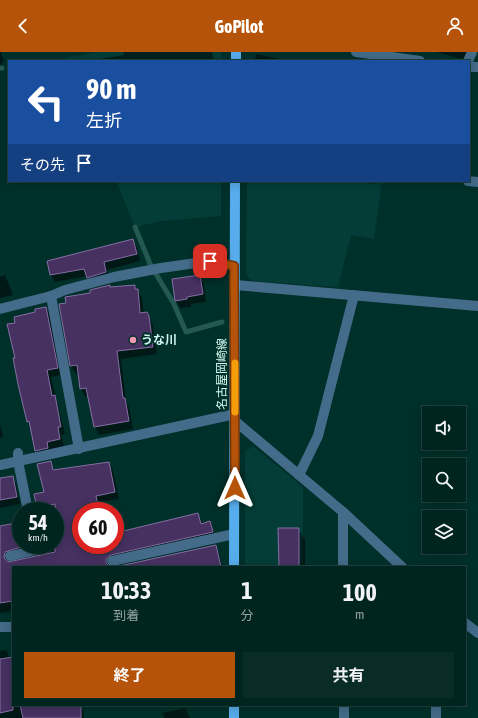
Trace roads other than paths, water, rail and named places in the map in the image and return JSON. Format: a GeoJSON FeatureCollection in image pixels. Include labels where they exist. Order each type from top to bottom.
{"type":"FeatureCollection","features":[{"type":"Feature","properties":{"kind":"main road","name":"名古屋岡崎線"},"geometry":{"type":"LineString","coordinates":[[234,566],[235,182]]}},
{"type":"Feature","properties":{"kind":"main road"},"geometry":{"type":"LineString","coordinates":[[234,706],[234,718]]}},
{"type":"Feature","properties":{"kind":"street"},"geometry":{"type":"LineString","coordinates":[[356,52],[399,60]]}},
{"type":"Feature","properties":{"kind":"street"},"geometry":{"type":"LineString","coordinates":[[0,309],[51,296],[65,290],[161,268],[210,261],[234,266]]}},
{"type":"Feature","properties":{"kind":"street"},"geometry":{"type":"LineString","coordinates":[[235,285],[478,306]]}},
{"type":"Feature","properties":{"kind":"street"},"geometry":{"type":"LineString","coordinates":[[299,475],[318,436],[354,295]]}},
{"type":"Feature","properties":{"kind":"street"},"geometry":{"type":"LineString","coordinates":[[51,296],[79,449]]}},
{"type":"Feature","properties":{"kind":"street"},"geometry":{"type":"LineString","coordinates":[[0,465],[18,457],[79,449],[235,418],[343,512],[401,566]]}},
{"type":"Feature","properties":{"kind":"street"},"geometry":{"type":"LineString","coordinates":[[18,457],[26,502]]}},
{"type":"Feature","properties":{"kind":"street"},"geometry":{"type":"LineString","coordinates":[[343,512],[343,566]]}},
{"type":"Feature","properties":{"kind":"street"},"geometry":{"type":"LineString","coordinates":[[112,561],[234,534]]}},
{"type":"Feature","properties":{"kind":"street"},"geometry":{"type":"LineString","coordinates":[[10,556],[19,554]]}},
{"type":"Feature","properties":{"kind":"street"},"geometry":{"type":"LineString","coordinates":[[466,624],[478,633]]}},
{"type":"Feature","properties":{"kind":"street"},"geometry":{"type":"LineString","coordinates":[[0,627],[12,627]]}},
{"type":"Feature","properties":{"kind":"street"},"geometry":{"type":"LineString","coordinates":[[344,706],[344,718]]}},
{"type":"Feature","properties":{"kind":"street"},"geometry":{"type":"LineString","coordinates":[[436,706],[436,718]]}},
{"type":"Feature","properties":{"kind":"waterway"},"geometry":{"type":"LineString","coordinates":[[135,227],[151,266]]}},
{"type":"Feature","properties":{"kind":"waterway"},"geometry":{"type":"LineString","coordinates":[[156,274],[174,304],[186,332],[222,322]]}},
{"type":"Feature","properties":{"kind":"place","name":"うな川"},"geometry":{"type":"Point","coordinates":[133,340]}}]}
